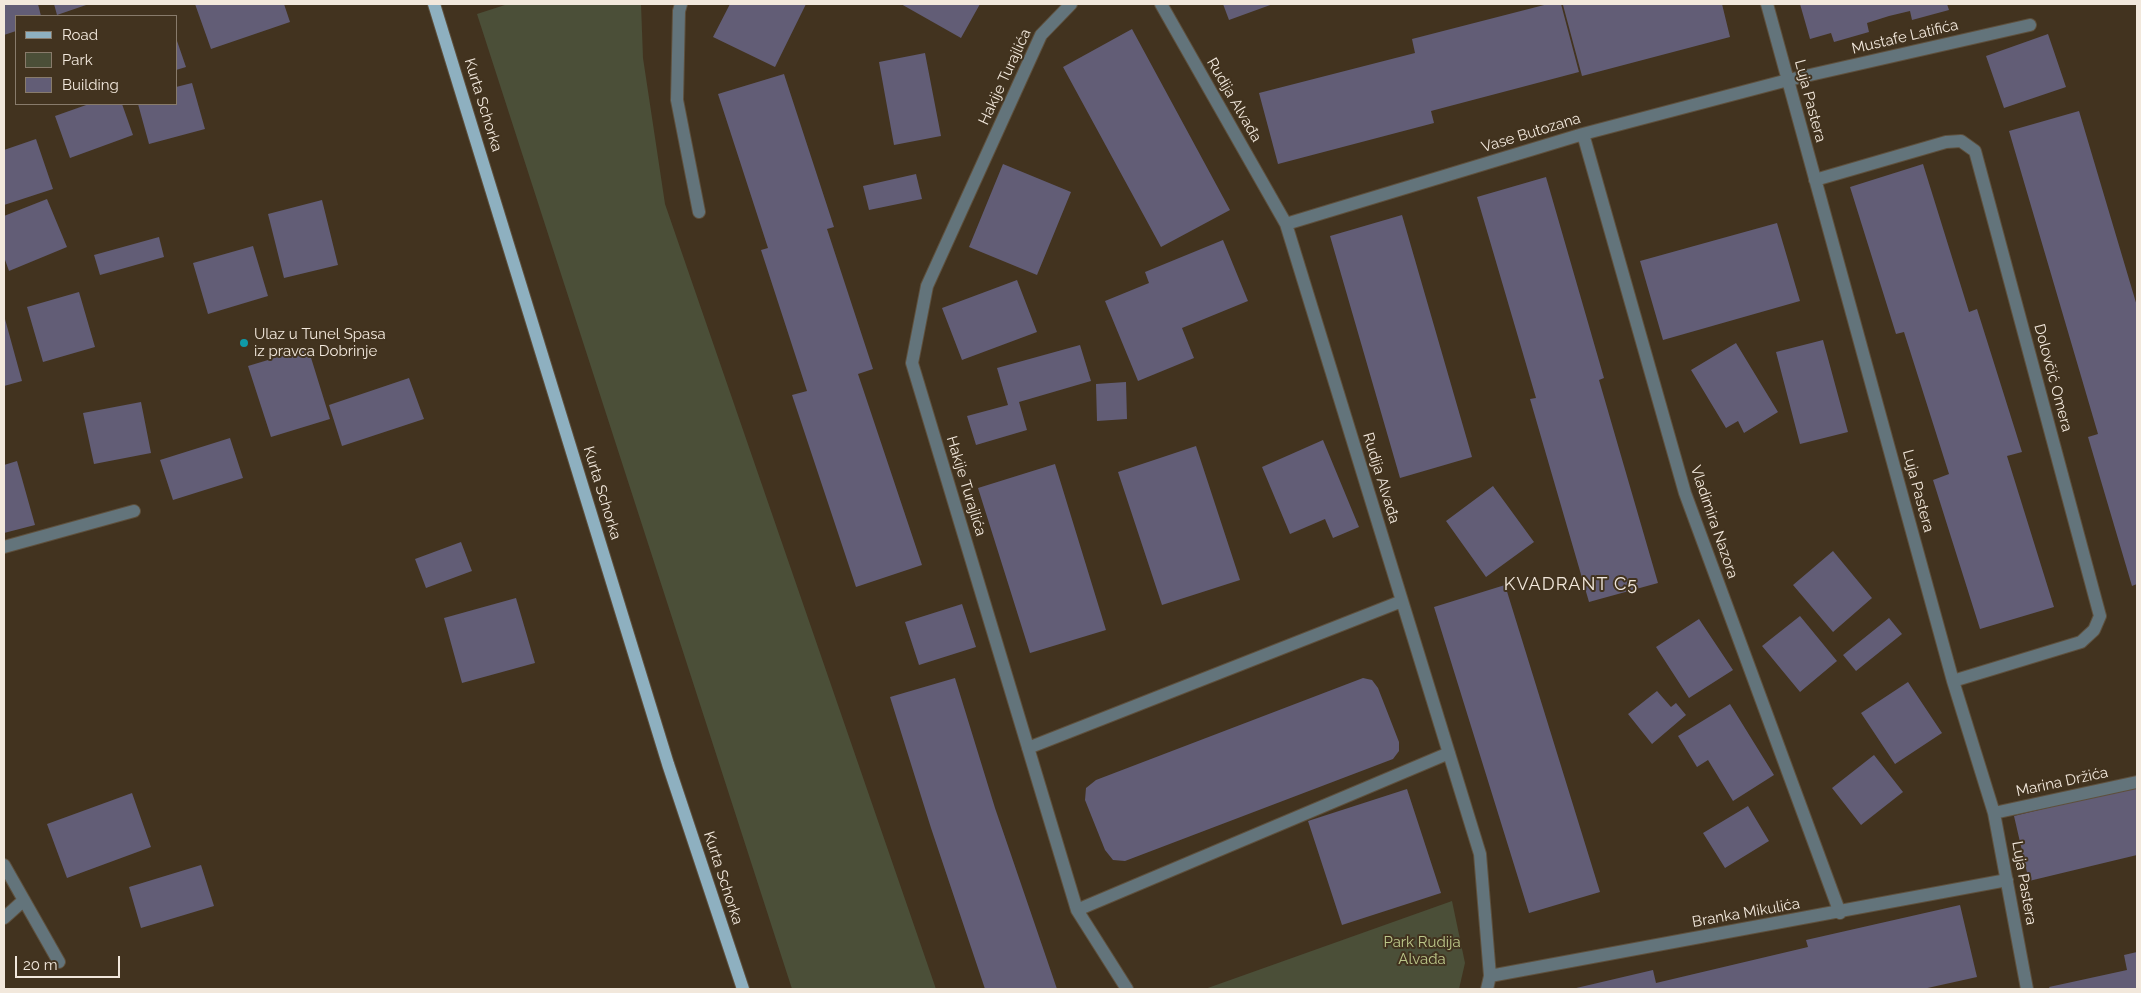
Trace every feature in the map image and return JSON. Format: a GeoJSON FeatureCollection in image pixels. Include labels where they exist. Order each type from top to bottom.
{"type":"FeatureCollection","features":[{"type":"Feature","properties":{"kind":"main road","name":"Kurta Schorka"},"geometry":{"type":"LineString","coordinates":[[434,4],[668,764],[743,989]]}},
{"type":"Feature","properties":{"kind":"street"},"geometry":{"type":"LineString","coordinates":[[681,4],[679,11],[677,100],[699,212]]}},
{"type":"Feature","properties":{"kind":"street","name":"Hakije Turajlića"},"geometry":{"type":"LineString","coordinates":[[1071,4],[1041,34],[927,286],[912,363],[1077,910],[1127,989]]}},
{"type":"Feature","properties":{"kind":"street","name":"Rudija Alvađa"},"geometry":{"type":"LineString","coordinates":[[1161,4],[1286,224],[1480,854],[1490,976],[1488,989]]}},
{"type":"Feature","properties":{"kind":"street","name":"Luja Pastera"},"geometry":{"type":"LineString","coordinates":[[1767,4],[1953,681],[1994,813],[2027,989]]}},
{"type":"Feature","properties":{"kind":"street","name":"Mustafe Latifića"},"geometry":{"type":"LineString","coordinates":[[1788,80],[2030,25]]}},
{"type":"Feature","properties":{"kind":"street","name":"Vase Butozana"},"geometry":{"type":"LineString","coordinates":[[1286,224],[1583,134],[1788,80]]}},
{"type":"Feature","properties":{"kind":"street","name":"Vladimira Nazora"},"geometry":{"type":"LineString","coordinates":[[1583,134],[1685,493],[1840,913]]}},
{"type":"Feature","properties":{"kind":"street","name":"Dolovčić Omera"},"geometry":{"type":"LineString","coordinates":[[1815,180],[1946,142],[1961,142],[1975,151],[2100,616],[2094,630],[2081,642],[1953,681]]}},
{"type":"Feature","properties":{"kind":"street"},"geometry":{"type":"LineString","coordinates":[[4,547],[134,510]]}},
{"type":"Feature","properties":{"kind":"street"},"geometry":{"type":"LineString","coordinates":[[1028,748],[1402,601]]}},
{"type":"Feature","properties":{"kind":"street"},"geometry":{"type":"LineString","coordinates":[[1077,910],[1449,753]]}},
{"type":"Feature","properties":{"kind":"street","name":"Marina Držića"},"geometry":{"type":"LineString","coordinates":[[1994,813],[2137,782]]}},
{"type":"Feature","properties":{"kind":"street"},"geometry":{"type":"LineString","coordinates":[[4,865],[59,962]]}},
{"type":"Feature","properties":{"kind":"street","name":"Branka Mikulića"},"geometry":{"type":"LineString","coordinates":[[1490,976],[1840,913],[2007,880]]}},
{"type":"Feature","properties":{"kind":"street"},"geometry":{"type":"LineString","coordinates":[[4,918],[24,900]]}},
{"type":"Feature","properties":{"kind":"green space"},"geometry":{"type":"Polygon","coordinates":[[[508,4],[641,4],[643,58],[665,204],[936,989],[792,989],[477,14],[508,4]]]}},
{"type":"Feature","properties":{"kind":"green space","name":"Park Rudija Alvađa"},"geometry":{"type":"Polygon","coordinates":[[[1452,901],[1465,963],[1459,989],[1205,989],[1452,901]]]}},
{"type":"Feature","properties":{"kind":"building"},"geometry":{"type":"Polygon","coordinates":[[[4,4],[38,4],[41,15],[15,15],[15,31],[4,35],[4,4]]]}},
{"type":"Feature","properties":{"kind":"building"},"geometry":{"type":"Polygon","coordinates":[[[54,4],[89,4],[57,15],[54,4]]]}},
{"type":"Feature","properties":{"kind":"building"},"geometry":{"type":"Polygon","coordinates":[[[195,4],[284,4],[290,22],[211,49],[195,4]]]}},
{"type":"Feature","properties":{"kind":"building"},"geometry":{"type":"Polygon","coordinates":[[[730,4],[806,4],[775,67],[713,37],[730,4]]]}},
{"type":"Feature","properties":{"kind":"building"},"geometry":{"type":"Polygon","coordinates":[[[901,4],[980,4],[961,38],[901,4]]]}},
{"type":"Feature","properties":{"kind":"building"},"geometry":{"type":"Polygon","coordinates":[[[1223,4],[1273,4],[1229,20],[1223,4]]]}},
{"type":"Feature","properties":{"kind":"building"},"geometry":{"type":"Polygon","coordinates":[[[1548,4],[1561,4],[1579,72],[1431,111],[1434,123],[1278,164],[1259,93],[1415,53],[1412,39],[1548,4]]]}},
{"type":"Feature","properties":{"kind":"building"},"geometry":{"type":"Polygon","coordinates":[[[1722,4],[1730,37],[1582,76],[1563,5],[1722,4]]]}},
{"type":"Feature","properties":{"kind":"building"},"geometry":{"type":"Polygon","coordinates":[[[1800,4],[1947,4],[1949,10],[1912,20],[1910,11],[1889,16],[1867,23],[1869,32],[1834,42],[1831,33],[1810,39],[1800,4]]]}},
{"type":"Feature","properties":{"kind":"building"},"geometry":{"type":"Polygon","coordinates":[[[1132,29],[1230,210],[1161,247],[1063,67],[1132,29]]]}},
{"type":"Feature","properties":{"kind":"building"},"geometry":{"type":"Polygon","coordinates":[[[2048,34],[2066,87],[2004,108],[1986,56],[2048,34]]]}},
{"type":"Feature","properties":{"kind":"building"},"geometry":{"type":"Polygon","coordinates":[[[178,44],[186,67],[178,69],[178,44]]]}},
{"type":"Feature","properties":{"kind":"building"},"geometry":{"type":"Polygon","coordinates":[[[925,53],[941,136],[894,145],[879,62],[925,53]]]}},
{"type":"Feature","properties":{"kind":"building"},"geometry":{"type":"Polygon","coordinates":[[[784,74],[834,227],[827,229],[873,369],[858,374],[922,565],[856,587],[792,395],[807,391],[761,250],[768,248],[718,94],[784,74]]]}},
{"type":"Feature","properties":{"kind":"building"},"geometry":{"type":"Polygon","coordinates":[[[192,83],[205,129],[149,144],[138,105],[178,105],[178,86],[192,83]]]}},
{"type":"Feature","properties":{"kind":"building"},"geometry":{"type":"Polygon","coordinates":[[[86,105],[122,105],[133,135],[70,158],[55,116],[86,105]]]}},
{"type":"Feature","properties":{"kind":"building"},"geometry":{"type":"Polygon","coordinates":[[[2079,111],[2137,306],[2137,584],[2132,586],[2088,437],[2098,434],[2009,131],[2079,111]]]}},
{"type":"Feature","properties":{"kind":"building"},"geometry":{"type":"Polygon","coordinates":[[[36,139],[53,189],[4,205],[4,150],[36,139]]]}},
{"type":"Feature","properties":{"kind":"building"},"geometry":{"type":"Polygon","coordinates":[[[1003,164],[1071,192],[1037,275],[969,247],[1003,164]]]}},
{"type":"Feature","properties":{"kind":"building"},"geometry":{"type":"Polygon","coordinates":[[[1923,164],[1969,312],[1977,309],[2022,452],[2007,456],[2054,607],[1980,629],[1933,480],[1949,474],[1904,332],[1896,334],[1850,187],[1923,164]]]}},
{"type":"Feature","properties":{"kind":"building"},"geometry":{"type":"Polygon","coordinates":[[[916,174],[922,199],[869,210],[863,186],[916,174]]]}},
{"type":"Feature","properties":{"kind":"building"},"geometry":{"type":"Polygon","coordinates":[[[1546,177],[1604,378],[1599,380],[1658,583],[1589,602],[1530,399],[1536,398],[1477,197],[1546,177]]]}},
{"type":"Feature","properties":{"kind":"building"},"geometry":{"type":"Polygon","coordinates":[[[47,199],[67,247],[9,271],[4,257],[4,216],[47,199]]]}},
{"type":"Feature","properties":{"kind":"building"},"geometry":{"type":"Polygon","coordinates":[[[322,200],[338,265],[284,278],[268,214],[322,200]]]}},
{"type":"Feature","properties":{"kind":"building"},"geometry":{"type":"Polygon","coordinates":[[[1402,215],[1472,457],[1400,478],[1330,236],[1402,215]]]}},
{"type":"Feature","properties":{"kind":"building"},"geometry":{"type":"Polygon","coordinates":[[[1777,223],[1800,301],[1663,340],[1640,261],[1777,223]]]}},
{"type":"Feature","properties":{"kind":"building"},"geometry":{"type":"Polygon","coordinates":[[[159,237],[164,257],[100,275],[94,255],[159,237]]]}},
{"type":"Feature","properties":{"kind":"building"},"geometry":{"type":"Polygon","coordinates":[[[1223,240],[1248,301],[1182,328],[1194,358],[1138,381],[1105,301],[1149,283],[1145,272],[1223,240]]]}},
{"type":"Feature","properties":{"kind":"building"},"geometry":{"type":"Polygon","coordinates":[[[253,246],[268,296],[208,314],[193,263],[253,246]]]}},
{"type":"Feature","properties":{"kind":"building"},"geometry":{"type":"Polygon","coordinates":[[[1017,280],[1037,332],[962,360],[942,308],[1017,280]]]}},
{"type":"Feature","properties":{"kind":"building"},"geometry":{"type":"Polygon","coordinates":[[[79,292],[95,347],[43,362],[27,307],[79,292]]]}},
{"type":"Feature","properties":{"kind":"building"},"geometry":{"type":"Polygon","coordinates":[[[4,319],[22,381],[4,386],[4,319]]]}},
{"type":"Feature","properties":{"kind":"building"},"geometry":{"type":"Polygon","coordinates":[[[1823,340],[1848,432],[1800,444],[1776,352],[1823,340]]]}},
{"type":"Feature","properties":{"kind":"building"},"geometry":{"type":"Polygon","coordinates":[[[1736,343],[1778,412],[1744,433],[1738,421],[1726,428],[1691,370],[1736,343]]]}},
{"type":"Feature","properties":{"kind":"building"},"geometry":{"type":"Polygon","coordinates":[[[1080,345],[1091,381],[1019,402],[1027,430],[976,445],[967,416],[1008,405],[997,368],[1080,345]]]}},
{"type":"Feature","properties":{"kind":"building"},"geometry":{"type":"Polygon","coordinates":[[[308,348],[330,419],[271,437],[248,366],[308,348]]]}},
{"type":"Feature","properties":{"kind":"building"},"geometry":{"type":"Polygon","coordinates":[[[409,378],[424,419],[342,446],[329,405],[409,378]]]}},
{"type":"Feature","properties":{"kind":"building"},"geometry":{"type":"Polygon","coordinates":[[[1126,382],[1127,419],[1097,421],[1096,384],[1126,382]]]}},
{"type":"Feature","properties":{"kind":"building"},"geometry":{"type":"Polygon","coordinates":[[[141,402],[151,453],[94,464],[83,413],[141,402]]]}},
{"type":"Feature","properties":{"kind":"building"},"geometry":{"type":"Polygon","coordinates":[[[230,438],[243,478],[173,500],[160,460],[230,438]]]}},
{"type":"Feature","properties":{"kind":"building"},"geometry":{"type":"Polygon","coordinates":[[[1323,440],[1359,527],[1333,538],[1325,519],[1290,534],[1262,467],[1323,440]]]}},
{"type":"Feature","properties":{"kind":"building"},"geometry":{"type":"Polygon","coordinates":[[[1196,446],[1240,580],[1162,605],[1118,472],[1196,446]]]}},
{"type":"Feature","properties":{"kind":"building"},"geometry":{"type":"Polygon","coordinates":[[[17,461],[35,525],[4,533],[4,465],[17,461]]]}},
{"type":"Feature","properties":{"kind":"building"},"geometry":{"type":"Polygon","coordinates":[[[1055,464],[1106,630],[1030,653],[978,488],[1055,464]]]}},
{"type":"Feature","properties":{"kind":"building"},"geometry":{"type":"Polygon","coordinates":[[[1493,486],[1534,542],[1486,577],[1446,521],[1493,486]]]}},
{"type":"Feature","properties":{"kind":"building"},"geometry":{"type":"Polygon","coordinates":[[[461,542],[472,571],[426,588],[415,559],[461,542]]]}},
{"type":"Feature","properties":{"kind":"building"},"geometry":{"type":"Polygon","coordinates":[[[1833,551],[1872,598],[1833,632],[1793,585],[1833,551]]]}},
{"type":"Feature","properties":{"kind":"building"},"geometry":{"type":"Polygon","coordinates":[[[1505,585],[1600,892],[1529,913],[1434,607],[1505,585]]]}},
{"type":"Feature","properties":{"kind":"building"},"geometry":{"type":"Polygon","coordinates":[[[516,598],[535,663],[462,683],[444,618],[516,598]]]}},
{"type":"Feature","properties":{"kind":"building"},"geometry":{"type":"Polygon","coordinates":[[[962,604],[976,647],[919,665],[905,622],[962,604]]]}},
{"type":"Feature","properties":{"kind":"building"},"geometry":{"type":"Polygon","coordinates":[[[1800,616],[1837,661],[1800,692],[1762,646],[1800,616]]]}},
{"type":"Feature","properties":{"kind":"building"},"geometry":{"type":"Polygon","coordinates":[[[1889,618],[1902,634],[1856,671],[1843,655],[1889,618]]]}},
{"type":"Feature","properties":{"kind":"building"},"geometry":{"type":"Polygon","coordinates":[[[1699,619],[1733,670],[1689,698],[1656,647],[1699,619]]]}},
{"type":"Feature","properties":{"kind":"building"},"geometry":{"type":"Polygon","coordinates":[[[955,678],[995,808],[1057,989],[985,989],[931,828],[890,697],[955,678]]]}},
{"type":"Feature","properties":{"kind":"building"},"geometry":{"type":"Polygon","coordinates":[[[1363,678],[1372,680],[1378,688],[1399,742],[1399,751],[1393,759],[1125,861],[1113,860],[1105,850],[1085,800],[1086,788],[1096,780],[1363,678]]]}},
{"type":"Feature","properties":{"kind":"building"},"geometry":{"type":"Polygon","coordinates":[[[1908,682],[1942,733],[1895,764],[1861,713],[1908,682]]]}},
{"type":"Feature","properties":{"kind":"building"},"geometry":{"type":"Polygon","coordinates":[[[1657,691],[1671,707],[1676,703],[1686,715],[1652,744],[1628,714],[1657,691]]]}},
{"type":"Feature","properties":{"kind":"building"},"geometry":{"type":"Polygon","coordinates":[[[1730,704],[1774,775],[1733,801],[1708,760],[1697,767],[1678,736],[1730,704]]]}},
{"type":"Feature","properties":{"kind":"building"},"geometry":{"type":"Polygon","coordinates":[[[1874,755],[1903,792],[1861,825],[1832,788],[1874,755]]]}},
{"type":"Feature","properties":{"kind":"building"},"geometry":{"type":"Polygon","coordinates":[[[2137,786],[2137,855],[2029,881],[2014,816],[2137,786]]]}},
{"type":"Feature","properties":{"kind":"building"},"geometry":{"type":"Polygon","coordinates":[[[1407,789],[1441,893],[1342,925],[1308,821],[1407,789]]]}},
{"type":"Feature","properties":{"kind":"building"},"geometry":{"type":"Polygon","coordinates":[[[132,793],[151,847],[67,878],[47,824],[132,793]]]}},
{"type":"Feature","properties":{"kind":"building"},"geometry":{"type":"Polygon","coordinates":[[[1748,806],[1769,841],[1725,868],[1703,833],[1748,806]]]}},
{"type":"Feature","properties":{"kind":"building"},"geometry":{"type":"Polygon","coordinates":[[[201,865],[214,906],[141,928],[129,887],[201,865]]]}},
{"type":"Feature","properties":{"kind":"building"},"geometry":{"type":"Polygon","coordinates":[[[1960,905],[1977,977],[1923,989],[1572,989],[1653,970],[1656,983],[1808,947],[1806,940],[1960,905]]]}},
{"type":"Feature","properties":{"kind":"building"},"geometry":{"type":"Polygon","coordinates":[[[2137,952],[2137,989],[2050,989],[2049,987],[2127,970],[2124,955],[2137,952]]]}},
{"type":"Feature","properties":{"kind":"place","name":"Ulaz u Tunel Spasa iz pravca Dobrinje"},"geometry":{"type":"Point","coordinates":[244,343]}},
{"type":"Feature","properties":{"kind":"district","name":"KVADRANT C5"},"geometry":{"type":"Point","coordinates":[1571,585]}}]}
